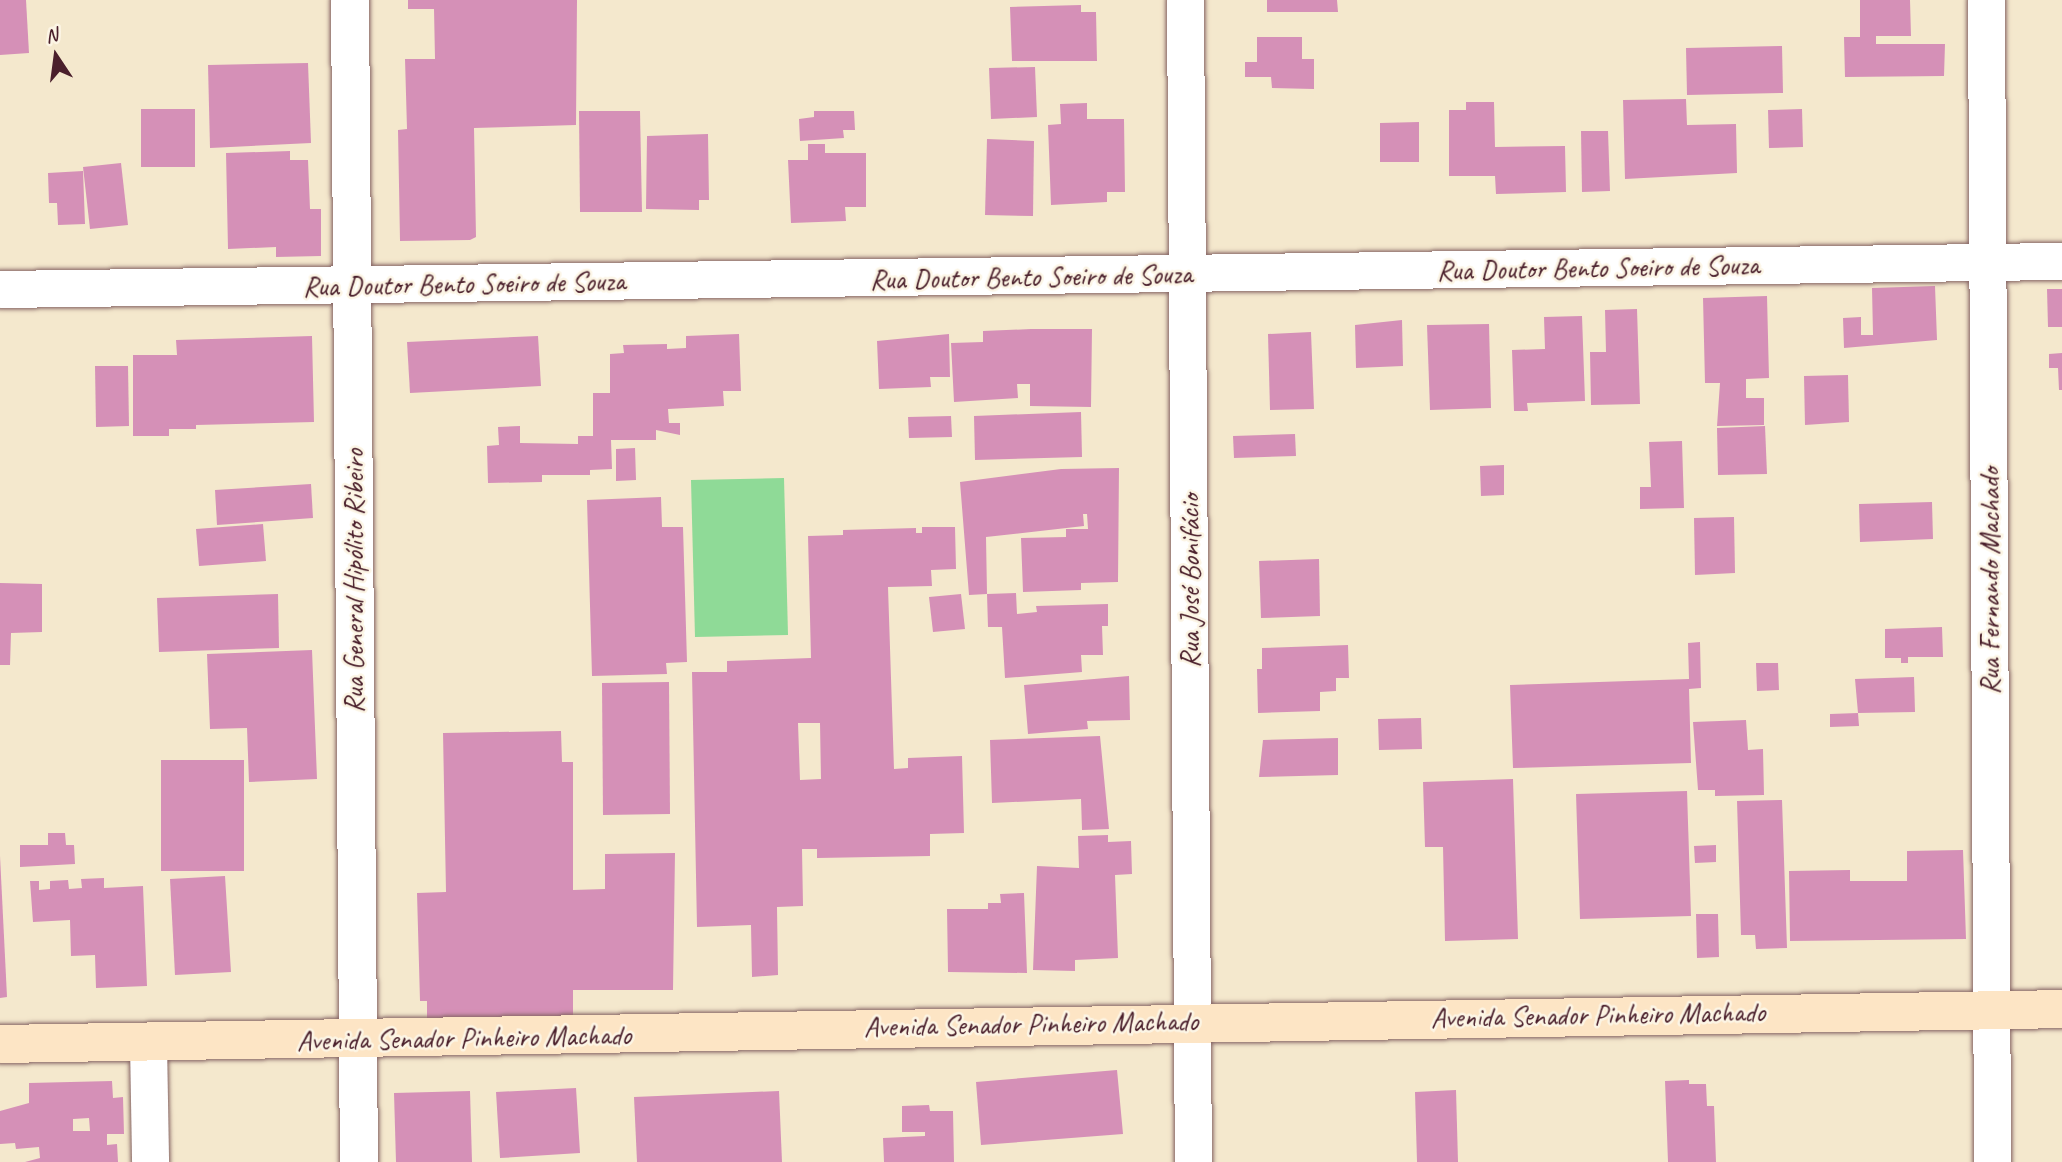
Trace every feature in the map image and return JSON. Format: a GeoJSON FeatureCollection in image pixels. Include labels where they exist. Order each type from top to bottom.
{"type":"FeatureCollection","features":[{"type":"Feature","properties":{"kind":"main road","name":"Avenida Senador Pinheiro Machado"},"geometry":{"type":"LineString","coordinates":[[0,1044],[356,1041],[1191,1020],[2062,1009]]}},
{"type":"Feature","properties":{"kind":"street","name":"Rua General Hipólito Ribeiro"},"geometry":{"type":"LineString","coordinates":[[350,0],[359,1162]]}},
{"type":"Feature","properties":{"kind":"street","name":"Rua José Bonifácio"},"geometry":{"type":"LineString","coordinates":[[1185,0],[1189,275],[1193,1162]]}},
{"type":"Feature","properties":{"kind":"street","name":"Rua Fernando Machado"},"geometry":{"type":"LineString","coordinates":[[1986,0],[1990,261],[1992,1162]]}},
{"type":"Feature","properties":{"kind":"street","name":"Rua Doutor Bento Soeiro de Souza"},"geometry":{"type":"LineString","coordinates":[[0,289],[1189,275],[2062,261]]}},
{"type":"Feature","properties":{"kind":"street"},"geometry":{"type":"LineString","coordinates":[[148,1043],[150,1162]]}},
{"type":"Feature","properties":{"kind":"green space"},"geometry":{"type":"Polygon","coordinates":[[[784,478],[788,635],[695,637],[691,480],[784,478]]]}},
{"type":"Feature","properties":{"kind":"building"},"geometry":{"type":"Polygon","coordinates":[[[0,0],[26,0],[29,53],[0,55],[0,0]]]}},
{"type":"Feature","properties":{"kind":"building"},"geometry":{"type":"Polygon","coordinates":[[[408,0],[577,0],[576,125],[474,128],[476,237],[470,240],[400,241],[398,130],[407,129],[405,59],[435,59],[434,9],[408,9],[408,0]]]}},
{"type":"Feature","properties":{"kind":"building"},"geometry":{"type":"Polygon","coordinates":[[[1267,0],[1337,0],[1338,12],[1267,12],[1267,0]]]}},
{"type":"Feature","properties":{"kind":"building"},"geometry":{"type":"Polygon","coordinates":[[[1860,0],[1910,0],[1911,36],[1876,36],[1876,44],[1945,44],[1944,76],[1845,77],[1844,37],[1860,37],[1860,0]]]}},
{"type":"Feature","properties":{"kind":"building"},"geometry":{"type":"Polygon","coordinates":[[[1081,5],[1081,12],[1096,12],[1097,61],[1012,61],[1010,7],[1081,5]]]}},
{"type":"Feature","properties":{"kind":"building"},"geometry":{"type":"Polygon","coordinates":[[[1257,37],[1302,37],[1302,59],[1314,59],[1314,89],[1272,88],[1271,77],[1245,77],[1245,62],[1257,62],[1257,37]]]}},
{"type":"Feature","properties":{"kind":"building"},"geometry":{"type":"Polygon","coordinates":[[[1782,46],[1783,93],[1687,95],[1686,48],[1782,46]]]}},
{"type":"Feature","properties":{"kind":"building"},"geometry":{"type":"Polygon","coordinates":[[[308,63],[311,143],[210,148],[208,65],[308,63]]]}},
{"type":"Feature","properties":{"kind":"building"},"geometry":{"type":"Polygon","coordinates":[[[1035,67],[1037,117],[991,119],[989,68],[1035,67]]]}},
{"type":"Feature","properties":{"kind":"building"},"geometry":{"type":"Polygon","coordinates":[[[1686,99],[1687,125],[1736,124],[1737,173],[1625,179],[1623,100],[1686,99]]]}},
{"type":"Feature","properties":{"kind":"building"},"geometry":{"type":"Polygon","coordinates":[[[1466,102],[1494,102],[1495,147],[1565,146],[1566,192],[1496,194],[1495,176],[1449,176],[1449,110],[1466,110],[1466,102]]]}},
{"type":"Feature","properties":{"kind":"building"},"geometry":{"type":"Polygon","coordinates":[[[1087,103],[1087,119],[1124,119],[1125,192],[1107,192],[1107,202],[1051,205],[1048,125],[1061,124],[1060,104],[1087,103]]]}},
{"type":"Feature","properties":{"kind":"building"},"geometry":{"type":"Polygon","coordinates":[[[141,109],[195,109],[195,167],[141,167],[141,109]]]}},
{"type":"Feature","properties":{"kind":"building"},"geometry":{"type":"Polygon","coordinates":[[[1802,109],[1803,147],[1769,148],[1768,110],[1802,109]]]}},
{"type":"Feature","properties":{"kind":"building"},"geometry":{"type":"Polygon","coordinates":[[[579,111],[640,111],[642,212],[580,212],[579,111]]]}},
{"type":"Feature","properties":{"kind":"building"},"geometry":{"type":"Polygon","coordinates":[[[814,111],[854,111],[855,130],[843,130],[844,138],[800,141],[799,119],[814,117],[814,111]]]}},
{"type":"Feature","properties":{"kind":"building"},"geometry":{"type":"Polygon","coordinates":[[[1419,122],[1419,162],[1380,162],[1380,123],[1419,122]]]}},
{"type":"Feature","properties":{"kind":"building"},"geometry":{"type":"Polygon","coordinates":[[[1581,131],[1608,131],[1610,191],[1582,192],[1581,131]]]}},
{"type":"Feature","properties":{"kind":"building"},"geometry":{"type":"Polygon","coordinates":[[[708,134],[709,200],[699,200],[699,210],[646,209],[647,136],[708,134]]]}},
{"type":"Feature","properties":{"kind":"building"},"geometry":{"type":"Polygon","coordinates":[[[987,139],[1034,141],[1033,216],[985,215],[987,139]]]}},
{"type":"Feature","properties":{"kind":"building"},"geometry":{"type":"Polygon","coordinates":[[[808,144],[825,144],[825,153],[866,153],[866,207],[845,207],[846,221],[791,223],[788,160],[808,160],[808,144]]]}},
{"type":"Feature","properties":{"kind":"building"},"geometry":{"type":"Polygon","coordinates":[[[290,151],[290,160],[308,160],[310,209],[321,209],[321,256],[276,257],[276,247],[228,249],[226,153],[290,151]]]}},
{"type":"Feature","properties":{"kind":"building"},"geometry":{"type":"Polygon","coordinates":[[[121,163],[128,225],[90,229],[83,167],[121,163]]]}},
{"type":"Feature","properties":{"kind":"building"},"geometry":{"type":"Polygon","coordinates":[[[83,171],[85,224],[58,225],[57,203],[49,203],[48,173],[83,171]]]}},
{"type":"Feature","properties":{"kind":"building"},"geometry":{"type":"Polygon","coordinates":[[[1935,286],[1937,340],[1844,348],[1843,318],[1861,317],[1861,335],[1873,335],[1872,288],[1935,286]]]}},
{"type":"Feature","properties":{"kind":"building"},"geometry":{"type":"Polygon","coordinates":[[[2047,289],[2062,289],[2062,327],[2048,327],[2047,289]]]}},
{"type":"Feature","properties":{"kind":"building"},"geometry":{"type":"Polygon","coordinates":[[[1767,296],[1769,378],[1746,379],[1746,398],[1764,398],[1764,425],[1717,426],[1720,383],[1705,383],[1703,298],[1767,296]]]}},
{"type":"Feature","properties":{"kind":"building"},"geometry":{"type":"Polygon","coordinates":[[[1637,309],[1640,404],[1591,405],[1590,352],[1606,352],[1605,310],[1637,309]]]}},
{"type":"Feature","properties":{"kind":"building"},"geometry":{"type":"Polygon","coordinates":[[[1582,316],[1585,401],[1527,403],[1528,411],[1514,411],[1512,350],[1545,349],[1544,317],[1582,316]]]}},
{"type":"Feature","properties":{"kind":"building"},"geometry":{"type":"Polygon","coordinates":[[[1402,320],[1403,366],[1356,368],[1355,325],[1402,320]]]}},
{"type":"Feature","properties":{"kind":"building"},"geometry":{"type":"Polygon","coordinates":[[[1489,324],[1491,408],[1430,410],[1427,325],[1489,324]]]}},
{"type":"Feature","properties":{"kind":"building"},"geometry":{"type":"Polygon","coordinates":[[[1092,329],[1091,407],[1030,406],[1030,384],[1017,384],[1018,398],[954,402],[951,343],[983,342],[983,331],[1092,329]]]}},
{"type":"Feature","properties":{"kind":"building"},"geometry":{"type":"Polygon","coordinates":[[[1311,332],[1314,409],[1270,410],[1268,334],[1311,332]]]}},
{"type":"Feature","properties":{"kind":"building"},"geometry":{"type":"Polygon","coordinates":[[[739,334],[741,391],[723,391],[724,406],[668,409],[669,423],[680,423],[680,435],[656,430],[656,440],[611,440],[612,469],[590,470],[590,475],[542,475],[542,482],[488,483],[487,446],[499,445],[498,427],[520,426],[520,443],[578,444],[578,436],[593,436],[593,393],[610,393],[610,354],[624,353],[623,345],[667,344],[667,349],[686,348],[686,336],[739,334]]]}},
{"type":"Feature","properties":{"kind":"building"},"geometry":{"type":"Polygon","coordinates":[[[949,334],[950,377],[930,377],[931,387],[879,389],[877,341],[949,334]]]}},
{"type":"Feature","properties":{"kind":"building"},"geometry":{"type":"Polygon","coordinates":[[[312,336],[314,422],[196,425],[196,429],[169,429],[169,436],[133,436],[133,355],[177,355],[176,340],[312,336]]]}},
{"type":"Feature","properties":{"kind":"building"},"geometry":{"type":"Polygon","coordinates":[[[538,336],[541,386],[410,393],[407,342],[538,336]]]}},
{"type":"Feature","properties":{"kind":"building"},"geometry":{"type":"Polygon","coordinates":[[[2062,353],[2062,390],[2059,390],[2058,368],[2049,368],[2049,354],[2062,353]]]}},
{"type":"Feature","properties":{"kind":"building"},"geometry":{"type":"Polygon","coordinates":[[[95,366],[128,366],[129,426],[96,427],[95,366]]]}},
{"type":"Feature","properties":{"kind":"building"},"geometry":{"type":"Polygon","coordinates":[[[1848,375],[1849,422],[1805,425],[1804,376],[1848,375]]]}},
{"type":"Feature","properties":{"kind":"building"},"geometry":{"type":"Polygon","coordinates":[[[1081,412],[1082,457],[975,460],[974,416],[1081,412]]]}},
{"type":"Feature","properties":{"kind":"building"},"geometry":{"type":"Polygon","coordinates":[[[951,416],[952,437],[909,438],[908,417],[951,416]]]}},
{"type":"Feature","properties":{"kind":"building"},"geometry":{"type":"Polygon","coordinates":[[[1765,426],[1767,474],[1718,475],[1717,428],[1765,426]]]}},
{"type":"Feature","properties":{"kind":"building"},"geometry":{"type":"Polygon","coordinates":[[[1295,434],[1296,456],[1234,458],[1233,436],[1295,434]]]}},
{"type":"Feature","properties":{"kind":"building"},"geometry":{"type":"Polygon","coordinates":[[[1682,441],[1684,508],[1640,509],[1640,487],[1651,487],[1649,442],[1682,441]]]}},
{"type":"Feature","properties":{"kind":"building"},"geometry":{"type":"Polygon","coordinates":[[[635,448],[636,480],[616,481],[616,449],[635,448]]]}},
{"type":"Feature","properties":{"kind":"building"},"geometry":{"type":"Polygon","coordinates":[[[1504,465],[1504,495],[1481,496],[1480,466],[1504,465]]]}},
{"type":"Feature","properties":{"kind":"building"},"geometry":{"type":"Polygon","coordinates":[[[1119,468],[1118,582],[1081,583],[1081,590],[1023,592],[1021,538],[1066,537],[1066,529],[1088,529],[1087,514],[1083,514],[1084,526],[986,537],[987,594],[969,595],[960,482],[1061,469],[1119,468]]]}},
{"type":"Feature","properties":{"kind":"building"},"geometry":{"type":"Polygon","coordinates":[[[311,484],[313,518],[217,525],[215,490],[311,484]]]}},
{"type":"Feature","properties":{"kind":"building"},"geometry":{"type":"Polygon","coordinates":[[[661,497],[662,527],[683,527],[687,662],[666,663],[667,674],[592,676],[587,500],[661,497]]]}},
{"type":"Feature","properties":{"kind":"building"},"geometry":{"type":"Polygon","coordinates":[[[1932,502],[1933,539],[1860,542],[1859,504],[1932,502]]]}},
{"type":"Feature","properties":{"kind":"building"},"geometry":{"type":"Polygon","coordinates":[[[1734,517],[1735,573],[1695,575],[1694,518],[1734,517]]]}},
{"type":"Feature","properties":{"kind":"building"},"geometry":{"type":"Polygon","coordinates":[[[263,524],[266,561],[199,566],[196,529],[263,524]]]}},
{"type":"Feature","properties":{"kind":"building"},"geometry":{"type":"Polygon","coordinates":[[[922,527],[955,527],[956,569],[931,570],[932,586],[888,587],[894,769],[908,768],[908,758],[962,756],[964,833],[930,834],[930,856],[817,858],[817,849],[802,849],[803,906],[777,907],[778,975],[752,977],[751,925],[697,927],[692,672],[727,672],[727,661],[811,658],[808,536],[843,535],[843,530],[916,528],[916,533],[922,533],[922,527]],[[798,723],[800,780],[821,779],[820,723],[798,723]]]}},
{"type":"Feature","properties":{"kind":"building"},"geometry":{"type":"Polygon","coordinates":[[[1319,559],[1320,616],[1261,618],[1259,561],[1319,559]]]}},
{"type":"Feature","properties":{"kind":"building"},"geometry":{"type":"Polygon","coordinates":[[[0,583],[42,584],[42,632],[11,633],[10,665],[0,665],[0,583]]]}},
{"type":"Feature","properties":{"kind":"building"},"geometry":{"type":"Polygon","coordinates":[[[1016,593],[1017,614],[1037,612],[1036,606],[1108,604],[1108,626],[1102,626],[1103,655],[1081,655],[1082,672],[1005,678],[1002,627],[988,627],[987,594],[1016,593]]]}},
{"type":"Feature","properties":{"kind":"building"},"geometry":{"type":"Polygon","coordinates":[[[278,594],[279,648],[159,652],[157,598],[278,594]]]}},
{"type":"Feature","properties":{"kind":"building"},"geometry":{"type":"Polygon","coordinates":[[[961,594],[965,629],[933,632],[929,597],[961,594]]]}},
{"type":"Feature","properties":{"kind":"building"},"geometry":{"type":"Polygon","coordinates":[[[1942,627],[1943,657],[1908,657],[1908,663],[1901,663],[1901,658],[1885,658],[1885,629],[1942,627]]]}},
{"type":"Feature","properties":{"kind":"building"},"geometry":{"type":"Polygon","coordinates":[[[1700,642],[1701,688],[1689,689],[1691,763],[1513,768],[1510,685],[1689,679],[1688,643],[1700,642]]]}},
{"type":"Feature","properties":{"kind":"building"},"geometry":{"type":"Polygon","coordinates":[[[1348,645],[1349,678],[1336,678],[1336,691],[1320,692],[1320,711],[1258,713],[1257,669],[1262,669],[1262,648],[1348,645]]]}},
{"type":"Feature","properties":{"kind":"building"},"geometry":{"type":"Polygon","coordinates":[[[312,650],[317,779],[249,782],[247,728],[210,729],[207,654],[312,650]]]}},
{"type":"Feature","properties":{"kind":"building"},"geometry":{"type":"Polygon","coordinates":[[[1756,663],[1778,663],[1779,690],[1757,691],[1756,663]]]}},
{"type":"Feature","properties":{"kind":"building"},"geometry":{"type":"Polygon","coordinates":[[[1129,676],[1130,720],[1087,721],[1088,729],[1028,734],[1024,685],[1129,676]]]}},
{"type":"Feature","properties":{"kind":"building"},"geometry":{"type":"Polygon","coordinates":[[[1914,677],[1915,712],[1858,713],[1855,679],[1914,677]]]}},
{"type":"Feature","properties":{"kind":"building"},"geometry":{"type":"Polygon","coordinates":[[[669,682],[670,814],[603,815],[602,683],[669,682]]]}},
{"type":"Feature","properties":{"kind":"building"},"geometry":{"type":"Polygon","coordinates":[[[1858,713],[1859,726],[1830,727],[1830,714],[1858,713]]]}},
{"type":"Feature","properties":{"kind":"building"},"geometry":{"type":"Polygon","coordinates":[[[1421,718],[1422,749],[1379,750],[1378,719],[1421,718]]]}},
{"type":"Feature","properties":{"kind":"building"},"geometry":{"type":"Polygon","coordinates":[[[1746,720],[1748,750],[1763,749],[1764,795],[1715,796],[1715,790],[1698,790],[1693,722],[1746,720]]]}},
{"type":"Feature","properties":{"kind":"building"},"geometry":{"type":"Polygon","coordinates":[[[561,731],[562,762],[573,762],[573,890],[605,889],[605,854],[675,853],[673,990],[573,990],[573,1026],[427,1027],[427,1001],[420,1001],[417,893],[446,892],[443,733],[561,731]]]}},
{"type":"Feature","properties":{"kind":"building"},"geometry":{"type":"Polygon","coordinates":[[[1100,736],[1109,829],[1082,830],[1081,799],[992,803],[990,740],[1100,736]]]}},
{"type":"Feature","properties":{"kind":"building"},"geometry":{"type":"Polygon","coordinates":[[[1338,738],[1338,775],[1259,777],[1263,740],[1338,738]]]}},
{"type":"Feature","properties":{"kind":"building"},"geometry":{"type":"Polygon","coordinates":[[[161,760],[244,760],[244,871],[161,871],[161,760]]]}},
{"type":"Feature","properties":{"kind":"building"},"geometry":{"type":"Polygon","coordinates":[[[1513,779],[1518,939],[1445,941],[1443,847],[1425,847],[1423,782],[1513,779]]]}},
{"type":"Feature","properties":{"kind":"building"},"geometry":{"type":"Polygon","coordinates":[[[1687,791],[1691,916],[1580,919],[1576,794],[1687,791]]]}},
{"type":"Feature","properties":{"kind":"building"},"geometry":{"type":"Polygon","coordinates":[[[1782,800],[1787,948],[1756,949],[1755,935],[1741,935],[1737,801],[1782,800]]]}},
{"type":"Feature","properties":{"kind":"building"},"geometry":{"type":"Polygon","coordinates":[[[48,833],[65,833],[66,845],[74,845],[75,864],[20,867],[20,845],[48,845],[48,833]]]}},
{"type":"Feature","properties":{"kind":"building"},"geometry":{"type":"Polygon","coordinates":[[[1108,835],[1108,842],[1131,841],[1132,874],[1115,875],[1118,958],[1075,960],[1075,971],[1033,970],[1037,866],[1079,868],[1078,836],[1108,835]]]}},
{"type":"Feature","properties":{"kind":"building"},"geometry":{"type":"Polygon","coordinates":[[[1716,845],[1716,862],[1695,863],[1694,846],[1716,845]]]}},
{"type":"Feature","properties":{"kind":"building"},"geometry":{"type":"Polygon","coordinates":[[[1963,850],[1966,939],[1790,941],[1789,871],[1850,870],[1850,881],[1907,881],[1907,851],[1963,850]]]}},
{"type":"Feature","properties":{"kind":"building"},"geometry":{"type":"Polygon","coordinates":[[[0,856],[7,997],[0,998],[0,856]]]}},
{"type":"Feature","properties":{"kind":"building"},"geometry":{"type":"Polygon","coordinates":[[[225,876],[231,972],[175,975],[170,879],[225,876]]]}},
{"type":"Feature","properties":{"kind":"building"},"geometry":{"type":"Polygon","coordinates":[[[104,878],[104,888],[143,886],[147,986],[96,988],[95,955],[71,956],[70,920],[33,922],[30,881],[39,881],[39,890],[50,889],[50,881],[68,880],[69,889],[82,888],[81,879],[104,878]]]}},
{"type":"Feature","properties":{"kind":"building"},"geometry":{"type":"Polygon","coordinates":[[[1024,893],[1027,973],[948,972],[947,909],[988,909],[988,903],[1001,903],[1000,894],[1024,893]]]}},
{"type":"Feature","properties":{"kind":"building"},"geometry":{"type":"Polygon","coordinates":[[[1696,914],[1718,914],[1719,957],[1697,958],[1696,914]]]}},
{"type":"Feature","properties":{"kind":"building"},"geometry":{"type":"Polygon","coordinates":[[[1117,1070],[1123,1134],[981,1145],[976,1082],[1117,1070]]]}},
{"type":"Feature","properties":{"kind":"building"},"geometry":{"type":"Polygon","coordinates":[[[1689,1080],[1689,1084],[1706,1084],[1707,1106],[1714,1106],[1716,1162],[1668,1162],[1665,1081],[1689,1080]]]}},
{"type":"Feature","properties":{"kind":"building"},"geometry":{"type":"Polygon","coordinates":[[[112,1081],[113,1098],[123,1097],[124,1134],[107,1134],[107,1145],[117,1144],[118,1162],[25,1162],[40,1158],[39,1147],[16,1149],[15,1143],[0,1144],[0,1111],[29,1103],[29,1083],[112,1081]],[[89,1118],[73,1119],[73,1131],[90,1131],[89,1118]]]}},
{"type":"Feature","properties":{"kind":"building"},"geometry":{"type":"Polygon","coordinates":[[[576,1088],[580,1153],[500,1158],[496,1092],[576,1088]]]}},
{"type":"Feature","properties":{"kind":"building"},"geometry":{"type":"Polygon","coordinates":[[[1456,1090],[1458,1162],[1417,1162],[1415,1092],[1456,1090]]]}},
{"type":"Feature","properties":{"kind":"building"},"geometry":{"type":"Polygon","coordinates":[[[470,1091],[472,1162],[396,1162],[394,1093],[470,1091]]]}},
{"type":"Feature","properties":{"kind":"building"},"geometry":{"type":"Polygon","coordinates":[[[779,1091],[782,1162],[637,1162],[634,1097],[779,1091]]]}},
{"type":"Feature","properties":{"kind":"building"},"geometry":{"type":"Polygon","coordinates":[[[929,1105],[930,1111],[953,1111],[954,1162],[884,1162],[883,1138],[925,1136],[925,1132],[902,1132],[902,1106],[929,1105]]]}}]}
